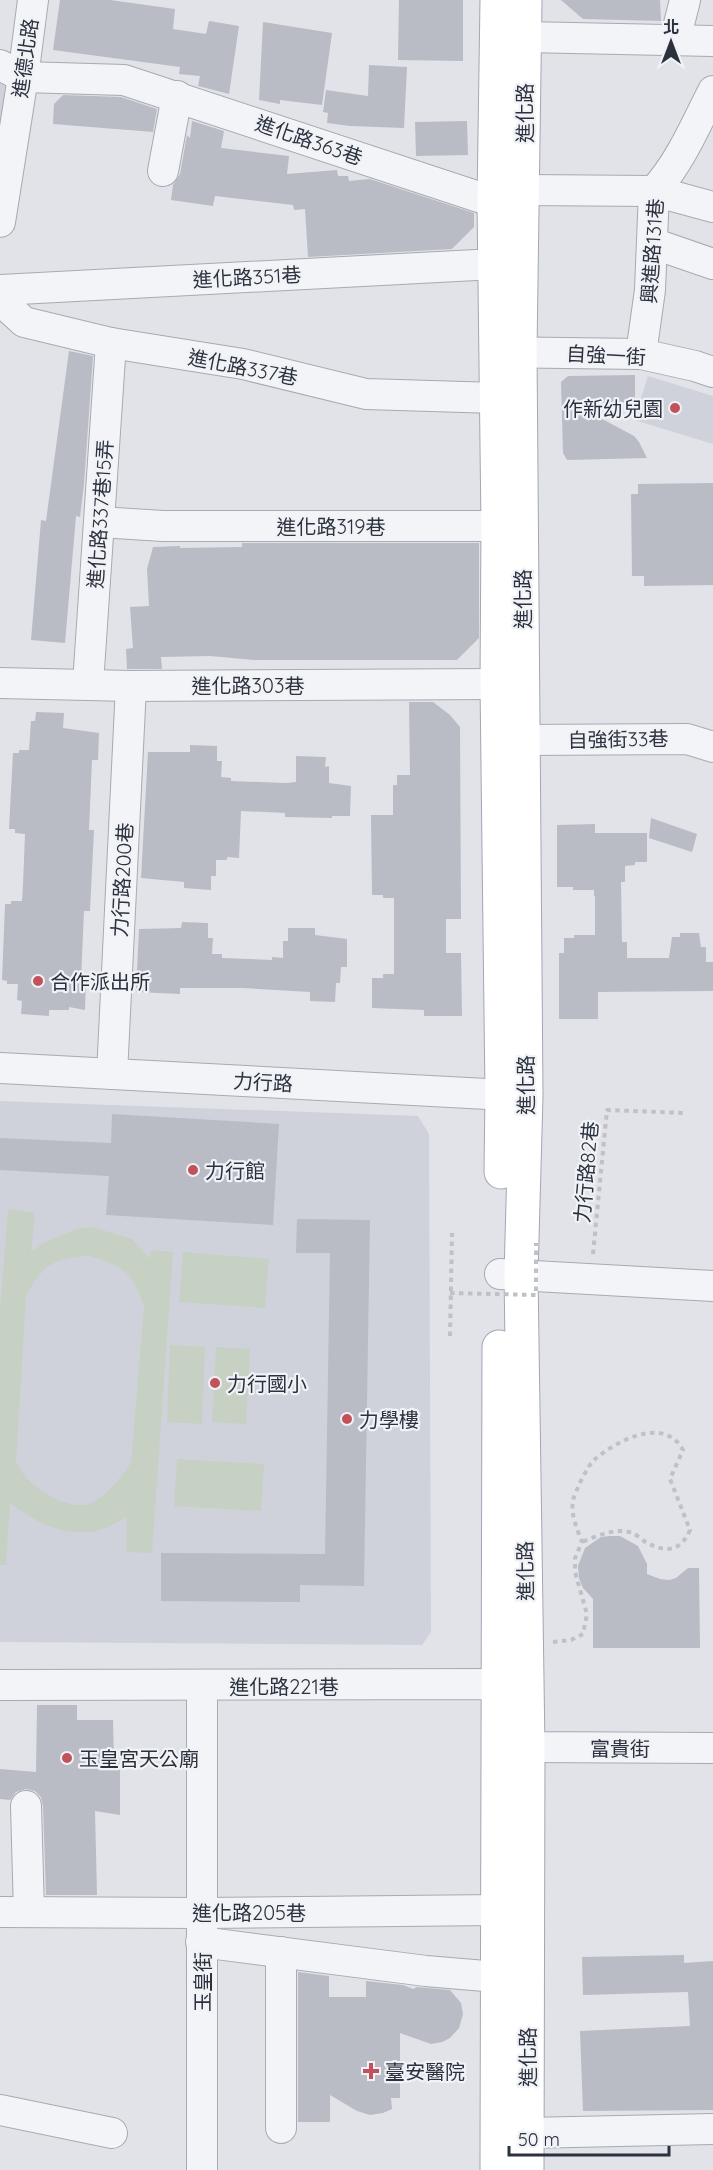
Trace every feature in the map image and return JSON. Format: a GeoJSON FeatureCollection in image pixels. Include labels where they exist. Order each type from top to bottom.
{"type":"FeatureCollection","features":[{"type":"Feature","properties":{"kind":"main road","name":"進化路"},"geometry":{"type":"LineString","coordinates":[[496,0],[508,196],[508,352],[523,740],[499,1684],[497,2170]]}},
{"type":"Feature","properties":{"kind":"main road","name":"進化路"},"geometry":{"type":"LineString","coordinates":[[514,1095],[497,684],[496,398],[508,352],[495,264],[508,196],[525,37],[525,0]]}},
{"type":"Feature","properties":{"kind":"main road","name":"進化路"},"geometry":{"type":"LineString","coordinates":[[510,1274],[526,1644],[528,1747],[527,2170]]}},
{"type":"Feature","properties":{"kind":"street","name":"進德北路"},"geometry":{"type":"LineString","coordinates":[[0,222],[12,71],[33,0]]}},
{"type":"Feature","properties":{"kind":"street"},"geometry":{"type":"LineString","coordinates":[[675,39],[685,0]]}},
{"type":"Feature","properties":{"kind":"street"},"geometry":{"type":"LineString","coordinates":[[525,37],[713,41]]}},
{"type":"Feature","properties":{"kind":"street","name":"進化路363巷"},"geometry":{"type":"LineString","coordinates":[[12,71],[124,80],[508,196],[654,191],[713,207]]}},
{"type":"Feature","properties":{"kind":"street","name":"興進路131巷"},"geometry":{"type":"LineString","coordinates":[[641,354],[651,290],[654,191],[663,182],[689,138],[713,91]]}},
{"type":"Feature","properties":{"kind":"street"},"geometry":{"type":"LineString","coordinates":[[163,171],[177,96]]}},
{"type":"Feature","properties":{"kind":"street"},"geometry":{"type":"LineString","coordinates":[[652,243],[713,264]]}},
{"type":"Feature","properties":{"kind":"street","name":"進化路351巷"},"geometry":{"type":"LineString","coordinates":[[0,290],[495,264]]}},
{"type":"Feature","properties":{"kind":"street","name":"進化路337巷"},"geometry":{"type":"LineString","coordinates":[[0,300],[24,322],[111,343],[243,364],[366,394],[496,398]]}},
{"type":"Feature","properties":{"kind":"street","name":"進化路337巷15弄"},"geometry":{"type":"LineString","coordinates":[[88,684],[111,343]]}},
{"type":"Feature","properties":{"kind":"street","name":"自強一街"},"geometry":{"type":"LineString","coordinates":[[508,352],[641,354],[713,372]]}},
{"type":"Feature","properties":{"kind":"street","name":"進化路319巷"},"geometry":{"type":"LineString","coordinates":[[100,522],[163,526],[498,526]]}},
{"type":"Feature","properties":{"kind":"street","name":"進化路303巷"},"geometry":{"type":"LineString","coordinates":[[0,683],[131,686],[497,684]]}},
{"type":"Feature","properties":{"kind":"street","name":"力行路200巷"},"geometry":{"type":"LineString","coordinates":[[112,1074],[131,686]]}},
{"type":"Feature","properties":{"kind":"street","name":"自強街33巷"},"geometry":{"type":"LineString","coordinates":[[523,740],[687,738],[713,747]]}},
{"type":"Feature","properties":{"kind":"street","name":"力行路"},"geometry":{"type":"LineString","coordinates":[[0,1068],[514,1095]]}},
{"type":"Feature","properties":{"kind":"street"},"geometry":{"type":"LineString","coordinates":[[510,1274],[713,1286]]}},
{"type":"Feature","properties":{"kind":"street"},"geometry":{"type":"LineString","coordinates":[[499,1684],[528,1747]]}},
{"type":"Feature","properties":{"kind":"street","name":"進化路221巷"},"geometry":{"type":"LineString","coordinates":[[0,1685],[499,1684]]}},
{"type":"Feature","properties":{"kind":"street","name":"玉皇街"},"geometry":{"type":"LineString","coordinates":[[202,1686],[202,2170]]}},
{"type":"Feature","properties":{"kind":"street","name":"富貴街"},"geometry":{"type":"LineString","coordinates":[[528,1747],[713,1748]]}},
{"type":"Feature","properties":{"kind":"street"},"geometry":{"type":"LineString","coordinates":[[11,1908],[26,1806]]}},
{"type":"Feature","properties":{"kind":"street","name":"進化路205巷"},"geometry":{"type":"LineString","coordinates":[[11,1908],[201,1913],[497,1910]]}},
{"type":"Feature","properties":{"kind":"street","name":"進化路205巷"},"geometry":{"type":"LineString","coordinates":[[201,1942],[426,1971],[497,1977]]}},
{"type":"Feature","properties":{"kind":"street","name":"進化路205巷"},"geometry":{"type":"LineString","coordinates":[[281,1952],[281,2128]]}},
{"type":"Feature","properties":{"kind":"street"},"geometry":{"type":"LineString","coordinates":[[0,2110],[112,2133]]}},
{"type":"Feature","properties":{"kind":"street"},"geometry":{"type":"LineString","coordinates":[[526,2133],[713,2129]]}},
{"type":"Feature","properties":{"kind":"path","name":"力行路82巷"},"geometry":{"type":"LineString","coordinates":[[591,1278],[607,1110],[685,1113]]}},
{"type":"Feature","properties":{"kind":"path"},"geometry":{"type":"LineString","coordinates":[[450,1336],[452,1233]]}},
{"type":"Feature","properties":{"kind":"path"},"geometry":{"type":"LineString","coordinates":[[450,1293],[536,1295],[536,1243]]}},
{"type":"Feature","properties":{"kind":"path"},"geometry":{"type":"LineString","coordinates":[[526,1644],[571,1640],[583,1634],[587,1614],[575,1572],[576,1558],[582,1542],[574,1518],[573,1498],[592,1461],[632,1436],[649,1432],[668,1435],[678,1440],[683,1450],[670,1479],[690,1530],[686,1539],[677,1548],[662,1550],[632,1533],[602,1534],[582,1542]]}},
{"type":"Feature","properties":{"kind":"shaded area"},"geometry":{"type":"Polygon","coordinates":[[[0,70],[10,74],[0,130],[0,70]]]}},
{"type":"Feature","properties":{"kind":"shaded area","name":"作新幼兒園"},"geometry":{"type":"Polygon","coordinates":[[[648,376],[713,396],[713,444],[634,420],[648,376]]]}},
{"type":"Feature","properties":{"kind":"shaded area","name":"力行國小"},"geometry":{"type":"Polygon","coordinates":[[[0,1101],[418,1116],[429,1134],[431,1632],[422,1645],[0,1642],[0,1101]]]}},
{"type":"Feature","properties":{"kind":"green space"},"geometry":{"type":"Polygon","coordinates":[[[8,1209],[35,1213],[31,1252],[45,1242],[74,1230],[92,1227],[132,1239],[150,1259],[151,1250],[173,1252],[152,1553],[126,1552],[127,1517],[106,1528],[80,1533],[43,1524],[10,1503],[6,1565],[0,1565],[0,1310],[8,1209]],[[89,1256],[58,1261],[50,1265],[38,1277],[26,1296],[16,1462],[39,1489],[66,1503],[76,1505],[92,1503],[104,1495],[131,1463],[144,1307],[136,1286],[125,1272],[110,1263],[89,1256]]]}},
{"type":"Feature","properties":{"kind":"green space"},"geometry":{"type":"Polygon","coordinates":[[[183,1252],[269,1259],[265,1308],[179,1302],[183,1252]]]}},
{"type":"Feature","properties":{"kind":"green space"},"geometry":{"type":"Polygon","coordinates":[[[170,1345],[205,1347],[202,1424],[167,1422],[170,1345]]]}},
{"type":"Feature","properties":{"kind":"green space"},"geometry":{"type":"Polygon","coordinates":[[[216,1347],[250,1349],[246,1424],[212,1422],[216,1347]]]}},
{"type":"Feature","properties":{"kind":"green space"},"geometry":{"type":"Polygon","coordinates":[[[177,1459],[264,1464],[261,1511],[174,1506],[177,1459]]]}},
{"type":"Feature","properties":{"kind":"building"},"geometry":{"type":"Polygon","coordinates":[[[60,0],[110,0],[175,9],[173,29],[206,34],[209,21],[239,26],[229,94],[198,86],[200,76],[179,74],[180,67],[53,50],[60,0]]]}},
{"type":"Feature","properties":{"kind":"building"},"geometry":{"type":"Polygon","coordinates":[[[399,0],[463,0],[463,61],[398,60],[399,0]]]}},
{"type":"Feature","properties":{"kind":"building"},"geometry":{"type":"Polygon","coordinates":[[[561,0],[660,0],[661,21],[583,19],[561,0]]]}},
{"type":"Feature","properties":{"kind":"building"},"geometry":{"type":"Polygon","coordinates":[[[263,22],[332,33],[322,105],[280,100],[280,104],[259,100],[263,22]]]}},
{"type":"Feature","properties":{"kind":"building"},"geometry":{"type":"Polygon","coordinates":[[[369,65],[407,67],[404,128],[327,123],[328,113],[323,112],[326,90],[368,96],[369,65]]]}},
{"type":"Feature","properties":{"kind":"building"},"geometry":{"type":"Polygon","coordinates":[[[63,95],[121,97],[157,109],[153,132],[53,124],[54,104],[63,95]]]}},
{"type":"Feature","properties":{"kind":"building"},"geometry":{"type":"Polygon","coordinates":[[[192,121],[224,131],[221,148],[289,156],[287,174],[337,170],[338,176],[348,176],[349,181],[370,179],[474,213],[474,227],[452,249],[308,257],[305,209],[294,210],[293,205],[215,196],[213,206],[171,200],[173,185],[180,174],[187,135],[190,138],[192,121]]]}},
{"type":"Feature","properties":{"kind":"building"},"geometry":{"type":"Polygon","coordinates":[[[467,121],[468,155],[416,156],[415,122],[467,121]]]}},
{"type":"Feature","properties":{"kind":"building"},"geometry":{"type":"Polygon","coordinates":[[[69,351],[93,356],[84,484],[80,517],[76,516],[65,643],[31,640],[41,520],[46,521],[69,351]]]}},
{"type":"Feature","properties":{"kind":"building"},"geometry":{"type":"Polygon","coordinates":[[[635,375],[635,397],[629,397],[629,402],[574,404],[634,436],[647,458],[567,460],[563,453],[561,382],[568,376],[635,375]]]}},
{"type":"Feature","properties":{"kind":"building"},"geometry":{"type":"Polygon","coordinates":[[[713,483],[713,585],[644,586],[644,576],[632,576],[631,494],[638,494],[638,484],[713,483]]]}},
{"type":"Feature","properties":{"kind":"building"},"geometry":{"type":"Polygon","coordinates":[[[242,543],[479,543],[479,638],[457,660],[254,660],[210,656],[161,657],[162,669],[127,669],[126,649],[133,648],[130,607],[149,606],[147,569],[153,547],[242,547],[242,543]]]}},
{"type":"Feature","properties":{"kind":"building"},"geometry":{"type":"Polygon","coordinates":[[[409,702],[433,702],[450,715],[460,727],[461,919],[446,919],[446,953],[461,953],[462,1016],[424,1016],[424,1010],[372,1008],[372,978],[383,978],[383,974],[394,974],[394,898],[372,895],[371,815],[393,815],[393,785],[397,785],[397,775],[410,775],[409,702]]]}},
{"type":"Feature","properties":{"kind":"building"},"geometry":{"type":"Polygon","coordinates":[[[36,712],[64,713],[63,728],[99,733],[98,760],[92,760],[89,830],[94,830],[90,911],[84,911],[81,981],[86,981],[85,1010],[69,1007],[69,1010],[49,1010],[49,1016],[21,1014],[22,1001],[17,1000],[18,984],[7,984],[7,981],[2,980],[5,904],[11,904],[11,901],[22,901],[23,885],[25,834],[15,833],[15,829],[9,829],[13,753],[19,753],[19,750],[29,750],[31,721],[35,721],[36,712]]]}},
{"type":"Feature","properties":{"kind":"building"},"geometry":{"type":"Polygon","coordinates":[[[190,745],[217,746],[217,761],[222,761],[221,777],[231,778],[231,781],[296,782],[296,756],[326,757],[325,767],[329,766],[329,783],[351,786],[350,816],[285,817],[285,813],[241,811],[239,858],[227,857],[227,860],[216,860],[216,876],[211,876],[211,890],[184,888],[184,882],[141,878],[148,752],[190,752],[190,745]]]}},
{"type":"Feature","properties":{"kind":"building"},"geometry":{"type":"Polygon","coordinates":[[[651,818],[697,834],[692,852],[649,838],[651,818]]]}},
{"type":"Feature","properties":{"kind":"building"},"geometry":{"type":"Polygon","coordinates":[[[595,824],[595,833],[647,833],[647,862],[635,862],[635,865],[625,866],[625,882],[621,882],[622,942],[627,942],[627,958],[669,958],[672,937],[680,937],[680,933],[699,933],[701,947],[706,947],[706,962],[713,962],[713,991],[598,992],[598,1019],[559,1019],[559,953],[564,953],[564,938],[574,938],[574,935],[595,935],[595,896],[594,890],[557,887],[557,825],[595,824]]]}},
{"type":"Feature","properties":{"kind":"building"},"geometry":{"type":"Polygon","coordinates":[[[182,922],[208,923],[208,938],[213,938],[212,954],[222,954],[222,958],[272,960],[272,957],[283,958],[283,941],[288,941],[288,928],[315,928],[315,935],[347,939],[347,967],[341,967],[340,983],[336,983],[335,1002],[310,1001],[310,992],[243,988],[180,988],[180,994],[136,992],[139,929],[181,928],[182,922]]]}},
{"type":"Feature","properties":{"kind":"building","name":"力行館"},"geometry":{"type":"Polygon","coordinates":[[[112,1114],[279,1124],[273,1225],[106,1215],[109,1176],[0,1170],[0,1138],[111,1143],[112,1114]]]}},
{"type":"Feature","properties":{"kind":"building","name":"力學樓"},"geometry":{"type":"Polygon","coordinates":[[[297,1219],[370,1220],[364,1586],[300,1585],[300,1602],[161,1601],[161,1553],[325,1554],[330,1253],[296,1253],[297,1219]]]}},
{"type":"Feature","properties":{"kind":"building"},"geometry":{"type":"Polygon","coordinates":[[[620,1536],[638,1546],[647,1564],[647,1574],[660,1579],[669,1580],[676,1578],[688,1568],[699,1568],[700,1648],[593,1648],[593,1599],[583,1588],[578,1566],[585,1548],[601,1537],[620,1536]]]}},
{"type":"Feature","properties":{"kind":"building"},"geometry":{"type":"Polygon","coordinates":[[[37,1705],[77,1705],[77,1720],[113,1720],[114,1762],[120,1764],[120,1815],[95,1811],[97,1895],[46,1895],[41,1797],[35,1791],[26,1789],[16,1792],[10,1800],[0,1799],[0,1769],[36,1772],[37,1705]]]}},
{"type":"Feature","properties":{"kind":"building"},"geometry":{"type":"Polygon","coordinates":[[[684,1955],[684,1963],[713,1961],[713,2110],[583,2111],[580,2031],[690,2026],[688,1992],[583,1995],[582,1957],[684,1955]]]}},
{"type":"Feature","properties":{"kind":"building","name":"臺安醫院"},"geometry":{"type":"Polygon","coordinates":[[[298,1972],[329,1976],[329,1997],[366,1997],[366,1981],[403,1985],[413,1989],[417,1987],[450,1990],[461,2003],[463,2014],[459,2028],[450,2038],[431,2044],[400,2033],[400,2098],[391,2098],[392,2109],[370,2115],[357,2111],[330,2095],[330,2122],[298,2122],[298,1972]]]}},
{"type":"Feature","properties":{"kind":"place","name":"作新幼兒園"},"geometry":{"type":"Point","coordinates":[675,408]}},
{"type":"Feature","properties":{"kind":"place","name":"合作派出所"},"geometry":{"type":"Point","coordinates":[38,981]}},
{"type":"Feature","properties":{"kind":"place","name":"力行館"},"geometry":{"type":"Point","coordinates":[193,1170]}},
{"type":"Feature","properties":{"kind":"place","name":"力行國小"},"geometry":{"type":"Point","coordinates":[215,1383]}},
{"type":"Feature","properties":{"kind":"place","name":"力學樓"},"geometry":{"type":"Point","coordinates":[347,1419]}},
{"type":"Feature","properties":{"kind":"place","name":"玉皇宮天公廟"},"geometry":{"type":"Point","coordinates":[67,1758]}},
{"type":"Feature","properties":{"kind":"place","name":"臺安醫院"},"geometry":{"type":"Point","coordinates":[371,2071]}}]}
